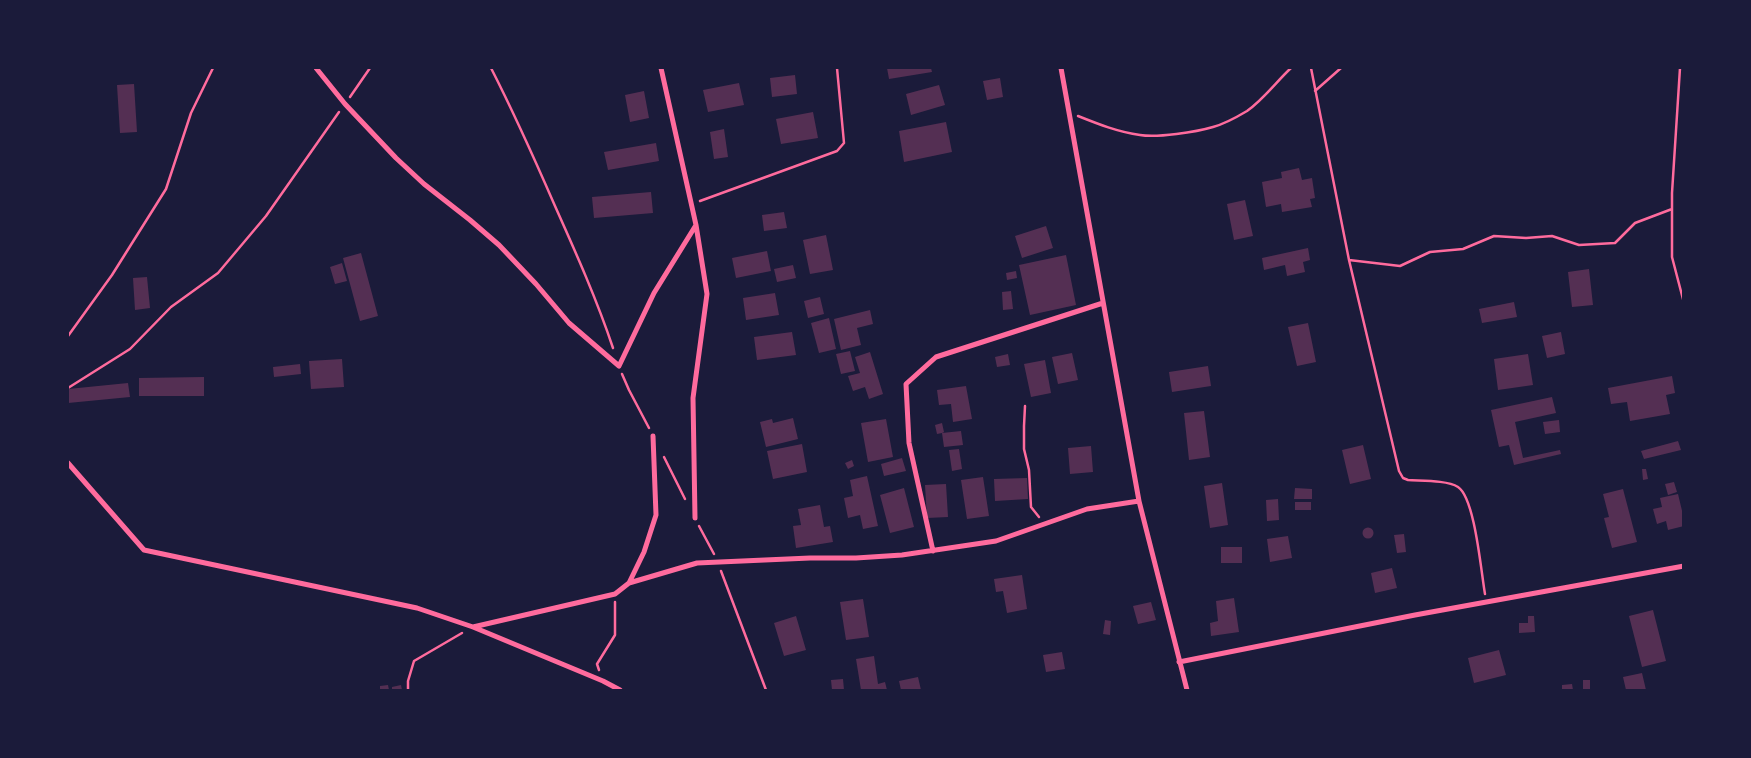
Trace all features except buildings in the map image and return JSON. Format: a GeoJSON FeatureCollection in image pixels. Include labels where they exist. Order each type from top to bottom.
{"type":"FeatureCollection","features":[{"type":"Feature","properties":{"kind":"street"},"geometry":{"type":"LineString","coordinates":[[316,68],[345,104],[424,184],[499,245],[569,323],[619,366],[654,293],[696,225]]}},
{"type":"Feature","properties":{"kind":"street"},"geometry":{"type":"LineString","coordinates":[[661,68],[692,204],[707,294],[693,398],[695,518]]}},
{"type":"Feature","properties":{"kind":"street"},"geometry":{"type":"LineString","coordinates":[[1061,68],[1140,501],[1187,690]]}},
{"type":"Feature","properties":{"kind":"street"},"geometry":{"type":"LineString","coordinates":[[933,550],[908,443],[906,384],[936,357],[1103,303]]}},
{"type":"Feature","properties":{"kind":"street"},"geometry":{"type":"LineString","coordinates":[[629,583],[644,552],[656,515],[653,436]]}},
{"type":"Feature","properties":{"kind":"street"},"geometry":{"type":"LineString","coordinates":[[68,463],[144,550],[417,608],[473,627],[603,681],[620,690]]}},
{"type":"Feature","properties":{"kind":"street"},"geometry":{"type":"LineString","coordinates":[[473,627],[615,594],[629,583],[697,563],[902,555],[996,541],[1087,509],[1140,501]]}},
{"type":"Feature","properties":{"kind":"street"},"geometry":{"type":"LineString","coordinates":[[1179,662],[1416,615],[1684,566]]}},
{"type":"Feature","properties":{"kind":"path"},"geometry":{"type":"LineString","coordinates":[[68,336],[112,274],[166,189],[191,113],[212,68]]}},
{"type":"Feature","properties":{"kind":"path"},"geometry":{"type":"LineString","coordinates":[[68,388],[130,349],[172,307],[218,274],[266,216],[370,68]]}},
{"type":"Feature","properties":{"kind":"path"},"geometry":{"type":"LineString","coordinates":[[491,68],[510,104],[601,312],[629,390],[653,436]]}},
{"type":"Feature","properties":{"kind":"path"},"geometry":{"type":"LineString","coordinates":[[692,204],[841,149],[844,143],[837,68]]}},
{"type":"Feature","properties":{"kind":"path"},"geometry":{"type":"LineString","coordinates":[[1069,114],[1142,136],[1166,135],[1212,128],[1248,110],[1291,68]]}},
{"type":"Feature","properties":{"kind":"path"},"geometry":{"type":"LineString","coordinates":[[1311,68],[1349,260],[1399,471],[1403,478],[1408,480],[1451,483],[1465,494],[1472,513],[1486,603]]}},
{"type":"Feature","properties":{"kind":"path"},"geometry":{"type":"LineString","coordinates":[[1315,91],[1341,68]]}},
{"type":"Feature","properties":{"kind":"path"},"geometry":{"type":"LineString","coordinates":[[1680,68],[1672,209],[1672,257],[1684,303]]}},
{"type":"Feature","properties":{"kind":"path"},"geometry":{"type":"LineString","coordinates":[[1349,260],[1400,266],[1430,252],[1463,249],[1494,236],[1526,238],[1552,236],[1579,245],[1615,243],[1635,223],[1672,209]]}},
{"type":"Feature","properties":{"kind":"path"},"geometry":{"type":"LineString","coordinates":[[1025,406],[1024,449],[1032,508],[1038,516],[1055,520]]}},
{"type":"Feature","properties":{"kind":"path"},"geometry":{"type":"LineString","coordinates":[[661,452],[687,501]]}},
{"type":"Feature","properties":{"kind":"path"},"geometry":{"type":"LineString","coordinates":[[695,518],[718,562],[766,690]]}},
{"type":"Feature","properties":{"kind":"path"},"geometry":{"type":"LineString","coordinates":[[603,681],[597,664],[615,635],[615,594]]}},
{"type":"Feature","properties":{"kind":"path"},"geometry":{"type":"LineString","coordinates":[[408,690],[408,681],[414,661],[473,627]]}}]}
